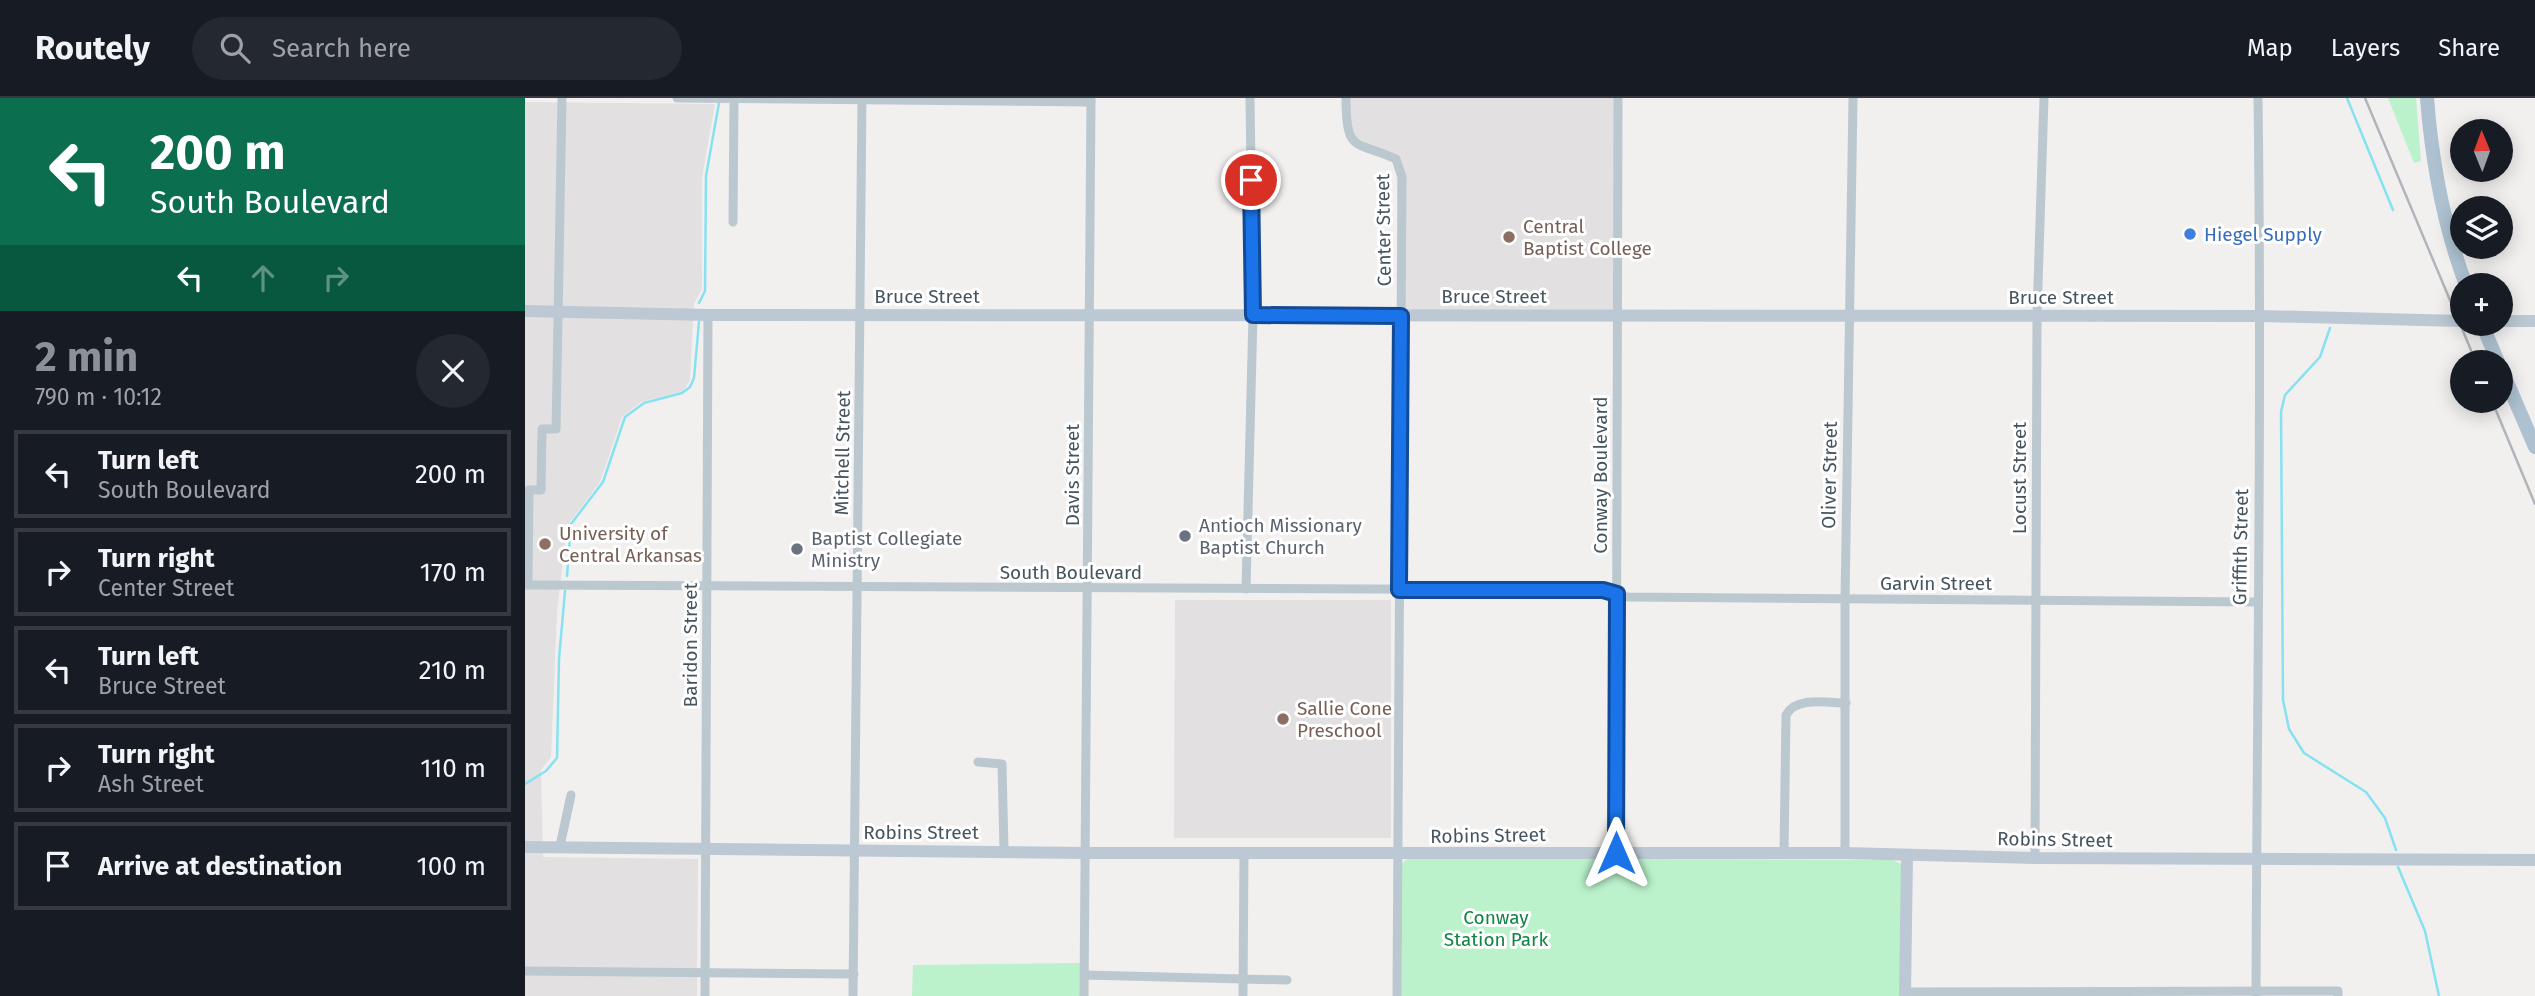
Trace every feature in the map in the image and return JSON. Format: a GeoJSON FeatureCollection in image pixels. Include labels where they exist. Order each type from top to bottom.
{"type":"FeatureCollection","features":[{"type":"Feature","properties":{"kind":"main road"},"geometry":{"type":"LineString","coordinates":[[2427,98],[2437,188],[2462,273]]}},
{"type":"Feature","properties":{"kind":"main road"},"geometry":{"type":"LineString","coordinates":[[2513,396],[2535,447]]}},
{"type":"Feature","properties":{"kind":"street"},"geometry":{"type":"LineString","coordinates":[[527,585],[529,490],[541,490],[542,429],[557,429],[562,98]]}},
{"type":"Feature","properties":{"kind":"street"},"geometry":{"type":"LineString","coordinates":[[677,98],[1091,100]]}},
{"type":"Feature","properties":{"kind":"street"},"geometry":{"type":"LineString","coordinates":[[1246,589],[1253,315],[1250,98]]}},
{"type":"Feature","properties":{"kind":"street","name":"Center Street"},"geometry":{"type":"LineString","coordinates":[[1346,98],[1347,132],[1352,141],[1396,159],[1401,167],[1397,996]]}},
{"type":"Feature","properties":{"kind":"street","name":"Conway Boulevard"},"geometry":{"type":"LineString","coordinates":[[1616,853],[1618,98]]}},
{"type":"Feature","properties":{"kind":"street","name":"Oliver Street"},"geometry":{"type":"LineString","coordinates":[[1845,853],[1845,600],[1853,98]]}},
{"type":"Feature","properties":{"kind":"street","name":"Locust Street"},"geometry":{"type":"LineString","coordinates":[[2035,858],[2037,316],[2044,98]]}},
{"type":"Feature","properties":{"kind":"street","name":"Griffith Street"},"geometry":{"type":"LineString","coordinates":[[2256,993],[2256,603],[2261,316],[2258,98]]}},
{"type":"Feature","properties":{"kind":"street"},"geometry":{"type":"LineString","coordinates":[[733,222],[734,99]]}},
{"type":"Feature","properties":{"kind":"street","name":"Mitchell Street"},"geometry":{"type":"LineString","coordinates":[[853,996],[862,99]]}},
{"type":"Feature","properties":{"kind":"street","name":"Davis Street"},"geometry":{"type":"LineString","coordinates":[[1084,996],[1091,100]]}},
{"type":"Feature","properties":{"kind":"street","name":"Bruce Street"},"geometry":{"type":"LineString","coordinates":[[525,311],[708,315],[2261,316],[2450,321]]}},
{"type":"Feature","properties":{"kind":"street","name":"Baridon Street"},"geometry":{"type":"LineString","coordinates":[[705,996],[708,315]]}},
{"type":"Feature","properties":{"kind":"street"},"geometry":{"type":"LineString","coordinates":[[2513,321],[2535,321]]}},
{"type":"Feature","properties":{"kind":"street","name":"South Boulevard"},"geometry":{"type":"LineString","coordinates":[[527,585],[1089,590],[1603,590],[1617,594]]}},
{"type":"Feature","properties":{"kind":"street","name":"Garvin Street"},"geometry":{"type":"LineString","coordinates":[[1617,594],[1628,597],[2256,603]]}},
{"type":"Feature","properties":{"kind":"street"},"geometry":{"type":"LineString","coordinates":[[1784,853],[1786,715],[1789,709],[1803,703],[1846,703]]}},
{"type":"Feature","properties":{"kind":"street"},"geometry":{"type":"LineString","coordinates":[[978,762],[1002,764],[1004,851]]}},
{"type":"Feature","properties":{"kind":"street"},"geometry":{"type":"LineString","coordinates":[[560,846],[571,795]]}},
{"type":"Feature","properties":{"kind":"street","name":"Robins Street"},"geometry":{"type":"LineString","coordinates":[[525,847],[1398,855],[1845,853],[2035,858],[2535,860]]}},
{"type":"Feature","properties":{"kind":"street"},"geometry":{"type":"LineString","coordinates":[[1243,996],[1244,852]]}},
{"type":"Feature","properties":{"kind":"street"},"geometry":{"type":"LineString","coordinates":[[1907,855],[1905,994],[2338,993]]}},
{"type":"Feature","properties":{"kind":"street"},"geometry":{"type":"LineString","coordinates":[[525,971],[854,974]]}},
{"type":"Feature","properties":{"kind":"street"},"geometry":{"type":"LineString","coordinates":[[1085,975],[1287,980]]}},
{"type":"Feature","properties":{"kind":"shaded area","name":"Central Baptist College"},"geometry":{"type":"Polygon","coordinates":[[[1347,98],[1620,98],[1619,316],[1401,315],[1396,160],[1348,132],[1347,98]]]}},
{"type":"Feature","properties":{"kind":"shaded area","name":"University of Central Arkansas"},"geometry":{"type":"Polygon","coordinates":[[[525,102],[715,104],[702,178],[702,289],[694,304],[690,380],[683,391],[641,402],[622,417],[600,482],[567,526],[557,612],[551,757],[541,770],[543,857],[698,859],[697,996],[525,996],[525,102]]]}},
{"type":"Feature","properties":{"kind":"shaded area","name":"Sallie Cone Preschool"},"geometry":{"type":"Polygon","coordinates":[[[1175,600],[1391,600],[1391,838],[1174,838],[1175,600]]]}},
{"type":"Feature","properties":{"kind":"green space"},"geometry":{"type":"Polygon","coordinates":[[[2388,98],[2416,98],[2421,161],[2414,163],[2388,98]]]}},
{"type":"Feature","properties":{"kind":"green space","name":"Conway Station Park"},"geometry":{"type":"Polygon","coordinates":[[[1408,858],[1893,860],[1901,864],[1901,996],[1401,996],[1401,864],[1408,858]]]}},
{"type":"Feature","properties":{"kind":"green space"},"geometry":{"type":"Polygon","coordinates":[[[1081,963],[1081,996],[912,996],[913,965],[1081,963]]]}},
{"type":"Feature","properties":{"kind":"waterway"},"geometry":{"type":"LineString","coordinates":[[2347,98],[2393,210]]}},
{"type":"Feature","properties":{"kind":"waterway"},"geometry":{"type":"LineString","coordinates":[[699,303],[705,291],[706,176],[719,103]]}},
{"type":"Feature","properties":{"kind":"waterway"},"geometry":{"type":"LineString","coordinates":[[567,576],[571,524],[603,482],[625,417],[644,403],[682,393],[690,387],[694,378],[699,322]]}},
{"type":"Feature","properties":{"kind":"waterway"},"geometry":{"type":"LineString","coordinates":[[2330,328],[2320,357],[2285,395],[2281,412],[2283,700],[2289,729],[2304,753],[2366,792],[2385,818],[2396,850]]}},
{"type":"Feature","properties":{"kind":"waterway"},"geometry":{"type":"LineString","coordinates":[[525,784],[546,771],[557,758],[559,659],[565,591]]}},
{"type":"Feature","properties":{"kind":"waterway"},"geometry":{"type":"LineString","coordinates":[[2398,867],[2425,931],[2439,996]]}},
{"type":"Feature","properties":{"kind":"railway"},"geometry":{"type":"LineString","coordinates":[[2365,98],[2471,350]]}},
{"type":"Feature","properties":{"kind":"railway"},"geometry":{"type":"LineString","coordinates":[[2497,413],[2535,504]]}},
{"type":"Feature","properties":{"kind":"place","name":"Hiegel Supply"},"geometry":{"type":"Point","coordinates":[2190,234]}},
{"type":"Feature","properties":{"kind":"place","name":"Central Baptist College"},"geometry":{"type":"Point","coordinates":[1509,237]}},
{"type":"Feature","properties":{"kind":"place","name":"Antioch Missionary Baptist Church"},"geometry":{"type":"Point","coordinates":[1185,536]}},
{"type":"Feature","properties":{"kind":"place","name":"University of Central Arkansas"},"geometry":{"type":"Point","coordinates":[545,544]}},
{"type":"Feature","properties":{"kind":"place","name":"Baptist Collegiate Ministry"},"geometry":{"type":"Point","coordinates":[797,549]}},
{"type":"Feature","properties":{"kind":"place","name":"Sallie Cone Preschool"},"geometry":{"type":"Point","coordinates":[1283,719]}},
{"type":"Feature","properties":{"kind":"route"},"geometry":{"type":"LineString","coordinates":[[1251,180],[1253,315],[1401,316],[1399,590],[1603,590],[1617,594],[1616,853]]}}]}
